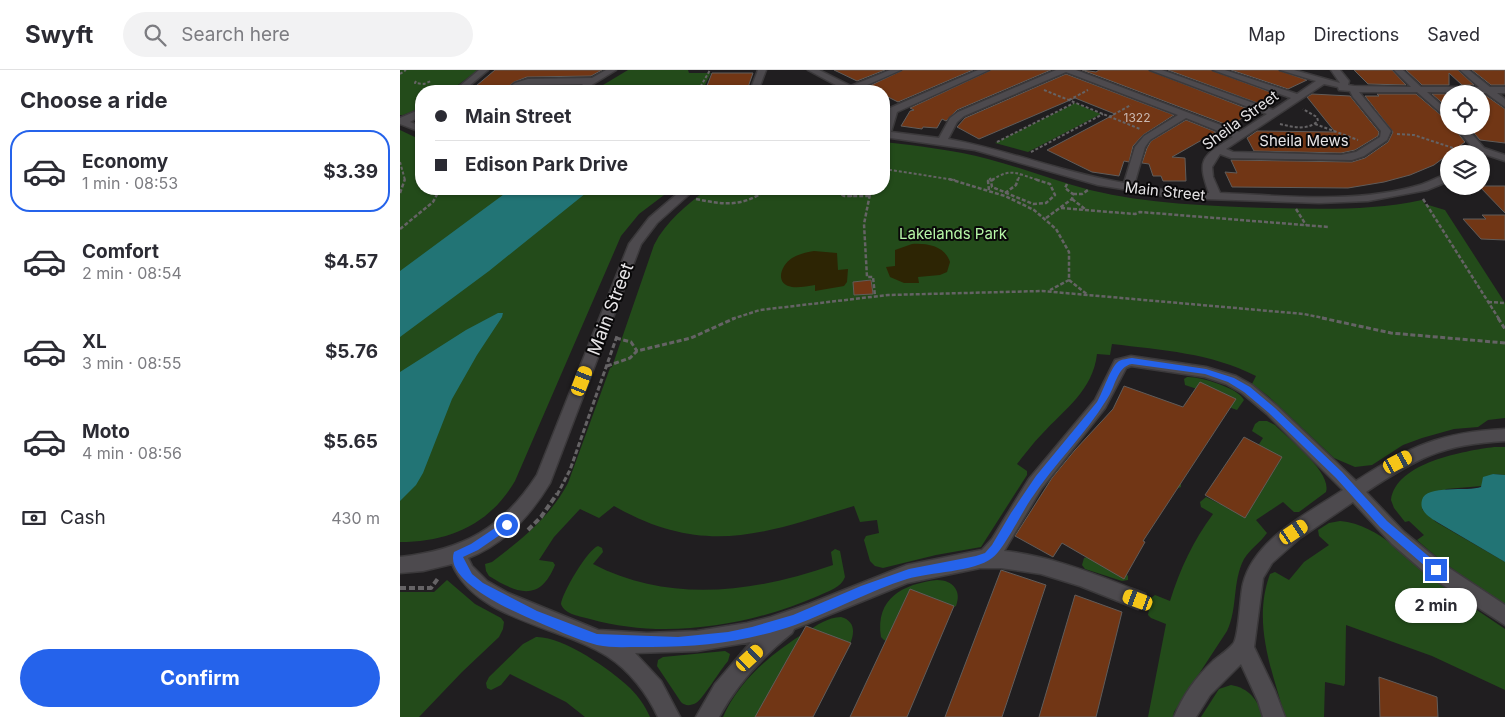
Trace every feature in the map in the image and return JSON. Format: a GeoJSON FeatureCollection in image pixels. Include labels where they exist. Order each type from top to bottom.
{"type":"FeatureCollection","features":[{"type":"Feature","properties":{"kind":"street"},"geometry":{"type":"LineString","coordinates":[[465,85],[484,70]]}},
{"type":"Feature","properties":{"kind":"street"},"geometry":{"type":"LineString","coordinates":[[586,85],[612,70]]}},
{"type":"Feature","properties":{"kind":"street"},"geometry":{"type":"LineString","coordinates":[[756,85],[762,70]]}},
{"type":"Feature","properties":{"kind":"street"},"geometry":{"type":"LineString","coordinates":[[812,70],[842,85]]}},
{"type":"Feature","properties":{"kind":"street"},"geometry":{"type":"LineString","coordinates":[[863,85],[897,70]]}},
{"type":"Feature","properties":{"kind":"street"},"geometry":{"type":"LineString","coordinates":[[890,119],[893,110],[984,70]]}},
{"type":"Feature","properties":{"kind":"street"},"geometry":{"type":"LineString","coordinates":[[942,141],[953,120],[961,114],[1063,70]]}},
{"type":"Feature","properties":{"kind":"street"},"geometry":{"type":"LineString","coordinates":[[1068,70],[1240,136]]}},
{"type":"Feature","properties":{"kind":"street"},"geometry":{"type":"LineString","coordinates":[[1154,70],[1269,115]]}},
{"type":"Feature","properties":{"kind":"street"},"geometry":{"type":"LineString","coordinates":[[1217,70],[1298,97]]}},
{"type":"Feature","properties":{"kind":"street"},"geometry":{"type":"LineString","coordinates":[[1284,70],[1342,88],[1440,90]]}},
{"type":"Feature","properties":{"kind":"street"},"geometry":{"type":"LineString","coordinates":[[1335,70],[1345,81],[1342,88]]}},
{"type":"Feature","properties":{"kind":"street"},"geometry":{"type":"LineString","coordinates":[[1398,70],[1440,109]]}},
{"type":"Feature","properties":{"kind":"street"},"geometry":{"type":"LineString","coordinates":[[1464,70],[1483,85]]}},
{"type":"Feature","properties":{"kind":"street"},"geometry":{"type":"LineString","coordinates":[[518,85],[528,82],[593,81]]}},
{"type":"Feature","properties":{"kind":"street","name":"Sheila Street"},"geometry":{"type":"LineString","coordinates":[[1216,197],[1206,168],[1207,160],[1218,150],[1269,115],[1321,82]]}},
{"type":"Feature","properties":{"kind":"street"},"geometry":{"type":"LineString","coordinates":[[1354,89],[1356,95],[1386,132]]}},
{"type":"Feature","properties":{"kind":"street"},"geometry":{"type":"LineString","coordinates":[[1490,90],[1505,90]]}},
{"type":"Feature","properties":{"kind":"street"},"geometry":{"type":"LineString","coordinates":[[1490,91],[1505,104]]}},
{"type":"Feature","properties":{"kind":"street"},"geometry":{"type":"LineString","coordinates":[[401,121],[415,115]]}},
{"type":"Feature","properties":{"kind":"street"},"geometry":{"type":"LineString","coordinates":[[1128,188],[1140,147],[1147,138],[1185,115]]}},
{"type":"Feature","properties":{"kind":"street"},"geometry":{"type":"LineString","coordinates":[[401,121],[415,127]]}},
{"type":"Feature","properties":{"kind":"street","name":"Sheila Mews"},"geometry":{"type":"LineString","coordinates":[[1218,150],[1231,155],[1341,158],[1360,154],[1384,138],[1386,132]]}},
{"type":"Feature","properties":{"kind":"street","name":"Main Street"},"geometry":{"type":"LineString","coordinates":[[890,135],[985,149],[1084,178],[1128,188],[1216,197],[1320,200],[1368,198],[1423,188],[1440,181]]}},
{"type":"Feature","properties":{"kind":"street"},"geometry":{"type":"LineString","coordinates":[[1468,135],[1477,145]]}},
{"type":"Feature","properties":{"kind":"street"},"geometry":{"type":"LineString","coordinates":[[1490,155],[1505,158]]}},
{"type":"Feature","properties":{"kind":"street","name":"Main Street"},"geometry":{"type":"LineString","coordinates":[[400,565],[438,561],[475,547],[518,516],[535,495],[544,478],[635,244],[643,230],[657,214],[691,195]]}},
{"type":"Feature","properties":{"kind":"street"},"geometry":{"type":"LineString","coordinates":[[976,561],[988,556],[996,549],[1025,498],[1058,453],[1100,404],[1108,391],[1118,366],[1127,361],[1193,369],[1220,376],[1239,384],[1259,399],[1354,492],[1383,524],[1415,552],[1436,570],[1505,616]]}},
{"type":"Feature","properties":{"kind":"street"},"geometry":{"type":"LineString","coordinates":[[1274,717],[1268,698],[1244,648],[1252,585],[1259,566],[1272,550],[1294,532],[1398,462],[1435,444],[1479,436],[1505,435]]}},
{"type":"Feature","properties":{"kind":"street"},"geometry":{"type":"LineString","coordinates":[[458,555],[462,569],[468,577],[487,592],[534,615],[597,640],[630,662],[654,691],[670,717]]}},
{"type":"Feature","properties":{"kind":"street"},"geometry":{"type":"LineString","coordinates":[[597,640],[637,643],[700,641],[752,632],[794,620],[865,589],[909,574],[976,561],[1005,559],[1034,563],[1138,600]]}},
{"type":"Feature","properties":{"kind":"street"},"geometry":{"type":"LineString","coordinates":[[707,717],[718,697],[738,670],[764,644],[794,620]]}},
{"type":"Feature","properties":{"kind":"street"},"geometry":{"type":"LineString","coordinates":[[1186,717],[1189,708],[1210,679],[1244,648]]}},
{"type":"Feature","properties":{"kind":"path"},"geometry":{"type":"LineString","coordinates":[[400,74],[406,70]]}},
{"type":"Feature","properties":{"kind":"path"},"geometry":{"type":"LineString","coordinates":[[701,85],[710,70]]}},
{"type":"Feature","properties":{"kind":"path"},"geometry":{"type":"LineString","coordinates":[[416,81],[415,83],[419,84],[431,81]]}},
{"type":"Feature","properties":{"kind":"path"},"geometry":{"type":"LineString","coordinates":[[1069,100],[1102,83]]}},
{"type":"Feature","properties":{"kind":"path"},"geometry":{"type":"LineString","coordinates":[[1030,84],[1152,134]]}},
{"type":"Feature","properties":{"kind":"path"},"geometry":{"type":"LineString","coordinates":[[1109,117],[1142,99]]}},
{"type":"Feature","properties":{"kind":"path"},"geometry":{"type":"LineString","coordinates":[[1001,146],[992,144],[1075,103]]}},
{"type":"Feature","properties":{"kind":"path"},"geometry":{"type":"LineString","coordinates":[[1269,115],[1295,127],[1308,127],[1315,124],[1318,119],[1312,113],[1288,103]]}},
{"type":"Feature","properties":{"kind":"path"},"geometry":{"type":"LineString","coordinates":[[1027,154],[1103,114]]}},
{"type":"Feature","properties":{"kind":"path"},"geometry":{"type":"LineString","coordinates":[[1315,124],[1372,146]]}},
{"type":"Feature","properties":{"kind":"path"},"geometry":{"type":"LineString","coordinates":[[1386,132],[1414,135],[1445,145]]}},
{"type":"Feature","properties":{"kind":"path"},"geometry":{"type":"LineString","coordinates":[[400,162],[405,176],[405,184],[400,193]]}},
{"type":"Feature","properties":{"kind":"path"},"geometry":{"type":"LineString","coordinates":[[890,170],[930,176],[989,191],[1025,204],[1046,218],[1059,232],[1070,251],[1072,262],[1069,280],[1056,288],[1042,291]]}},
{"type":"Feature","properties":{"kind":"path"},"geometry":{"type":"LineString","coordinates":[[989,191],[989,180],[1000,172],[1002,174],[1012,172],[1050,184],[1055,196],[1046,203],[1032,204],[992,187],[991,181],[1002,174]]}},
{"type":"Feature","properties":{"kind":"path"},"geometry":{"type":"LineString","coordinates":[[1006,193],[1016,185],[1020,175]]}},
{"type":"Feature","properties":{"kind":"path"},"geometry":{"type":"LineString","coordinates":[[1068,182],[1066,188],[1073,194],[1084,193],[1090,188]]}},
{"type":"Feature","properties":{"kind":"path"},"geometry":{"type":"LineString","coordinates":[[1046,218],[1072,199],[1073,194]]}},
{"type":"Feature","properties":{"kind":"path"},"geometry":{"type":"LineString","coordinates":[[400,228],[433,202],[437,195]]}},
{"type":"Feature","properties":{"kind":"path"},"geometry":{"type":"LineString","coordinates":[[697,195],[728,203],[744,203],[756,199],[761,195]]}},
{"type":"Feature","properties":{"kind":"path"},"geometry":{"type":"LineString","coordinates":[[842,195],[851,197],[871,196],[865,219],[864,240],[867,277],[873,277],[875,296]]}},
{"type":"Feature","properties":{"kind":"path"},"geometry":{"type":"LineString","coordinates":[[1423,198],[1505,329]]}},
{"type":"Feature","properties":{"kind":"path"},"geometry":{"type":"LineString","coordinates":[[1072,199],[1087,210]]}},
{"type":"Feature","properties":{"kind":"path"},"geometry":{"type":"LineString","coordinates":[[1061,208],[1135,214],[1150,212],[1269,221],[1273,224],[1329,227]]}},
{"type":"Feature","properties":{"kind":"path"},"geometry":{"type":"LineString","coordinates":[[1295,208],[1306,226]]}},
{"type":"Feature","properties":{"kind":"path"},"geometry":{"type":"LineString","coordinates":[[1069,280],[1088,296]]}},
{"type":"Feature","properties":{"kind":"path"},"geometry":{"type":"LineString","coordinates":[[607,366],[630,358],[637,351],[691,338],[751,312],[801,304],[875,296],[1042,291],[1304,314],[1391,333],[1505,344]]}},
{"type":"Feature","properties":{"kind":"path"},"geometry":{"type":"LineString","coordinates":[[1488,302],[1505,303]]}},
{"type":"Feature","properties":{"kind":"path"},"geometry":{"type":"LineString","coordinates":[[616,338],[631,342],[637,351]]}},
{"type":"Feature","properties":{"kind":"path"},"geometry":{"type":"LineString","coordinates":[[400,588],[430,588],[438,578]]}},
{"type":"Feature","properties":{"kind":"green space"},"geometry":{"type":"Polygon","coordinates":[[[400,70],[478,70],[458,85],[415,85],[415,110],[400,115],[400,70]]]}},
{"type":"Feature","properties":{"kind":"green space"},"geometry":{"type":"Polygon","coordinates":[[[628,70],[688,70],[689,73],[711,73],[705,85],[603,85],[628,70]]]}},
{"type":"Feature","properties":{"kind":"green space"},"geometry":{"type":"Polygon","coordinates":[[[1075,103],[1101,114],[1028,152],[995,143],[1075,103]]]}},
{"type":"Feature","properties":{"kind":"green space"},"geometry":{"type":"Polygon","coordinates":[[[400,130],[415,137],[415,195],[664,195],[639,214],[621,236],[515,481],[505,496],[480,520],[466,528],[435,539],[400,542],[400,130]]]}},
{"type":"Feature","properties":{"kind":"green space","name":"Lakelands Park"},"geometry":{"type":"Polygon","coordinates":[[[890,143],[975,156],[1112,195],[1178,204],[1325,209],[1364,208],[1422,200],[1425,204],[1445,210],[1505,303],[1505,418],[1488,420],[1478,427],[1454,429],[1422,438],[1403,445],[1372,465],[1355,467],[1334,458],[1268,396],[1252,384],[1256,376],[1239,368],[1204,357],[1112,344],[1110,355],[1097,354],[1090,378],[1077,398],[1039,437],[1017,464],[1027,471],[1027,475],[981,547],[936,555],[883,568],[875,566],[870,561],[864,540],[866,536],[879,533],[877,520],[860,522],[854,506],[761,532],[733,536],[705,536],[677,531],[646,522],[614,506],[599,518],[580,509],[554,537],[539,560],[553,562],[555,565],[549,577],[542,585],[527,591],[509,587],[489,576],[485,564],[492,562],[534,527],[553,506],[568,483],[610,368],[612,367],[654,245],[665,228],[700,195],[890,195],[890,143]]]}},
{"type":"Feature","properties":{"kind":"green space"},"geometry":{"type":"Polygon","coordinates":[[[1187,377],[1200,378],[1227,387],[1235,391],[1244,400],[1237,410],[1223,405],[1181,482],[1181,487],[1174,490],[1124,572],[1128,576],[1128,580],[1122,581],[1085,569],[1082,565],[1084,558],[1087,557],[1197,389],[1185,385],[1184,379],[1187,377]]]}},
{"type":"Feature","properties":{"kind":"green space"},"geometry":{"type":"Polygon","coordinates":[[[1259,421],[1267,421],[1275,425],[1308,456],[1323,475],[1326,492],[1299,512],[1294,512],[1283,502],[1256,520],[1267,533],[1246,555],[1240,568],[1233,613],[1227,631],[1174,712],[1173,717],[1148,717],[1166,624],[1148,615],[1151,598],[1155,595],[1170,601],[1188,556],[1199,534],[1213,514],[1201,507],[1200,502],[1206,497],[1220,504],[1263,438],[1252,431],[1255,424],[1259,421]]]}},
{"type":"Feature","properties":{"kind":"green space"},"geometry":{"type":"Polygon","coordinates":[[[1494,447],[1505,447],[1505,475],[1493,474],[1482,481],[1482,486],[1446,489],[1422,509],[1436,522],[1505,562],[1505,604],[1449,566],[1417,540],[1424,535],[1409,521],[1405,522],[1394,508],[1391,500],[1396,487],[1405,476],[1418,468],[1450,456],[1494,447]]]}},
{"type":"Feature","properties":{"kind":"green space"},"geometry":{"type":"Polygon","coordinates":[[[1340,521],[1355,524],[1381,536],[1438,583],[1505,629],[1505,690],[1432,656],[1346,625],[1345,683],[1344,686],[1325,682],[1324,717],[1285,717],[1270,664],[1263,628],[1265,592],[1270,574],[1275,572],[1289,580],[1304,562],[1329,545],[1319,536],[1318,530],[1329,523],[1340,521]]]}},
{"type":"Feature","properties":{"kind":"green space"},"geometry":{"type":"Polygon","coordinates":[[[598,546],[602,548],[603,552],[593,564],[622,577],[652,585],[682,589],[713,590],[773,582],[833,565],[831,552],[835,549],[840,551],[845,577],[837,587],[818,596],[764,615],[735,622],[706,627],[676,629],[618,625],[573,614],[566,611],[561,604],[562,598],[576,572],[588,555],[598,546]]]}},
{"type":"Feature","properties":{"kind":"green space"},"geometry":{"type":"Polygon","coordinates":[[[447,580],[475,604],[501,618],[504,622],[503,629],[499,637],[419,717],[400,717],[400,592],[434,592],[447,580]]]}},
{"type":"Feature","properties":{"kind":"green space"},"geometry":{"type":"Polygon","coordinates":[[[937,580],[948,582],[955,587],[958,596],[956,606],[951,608],[865,717],[898,645],[881,637],[880,624],[882,612],[894,595],[913,585],[937,580]]]}},
{"type":"Feature","properties":{"kind":"green space"},"geometry":{"type":"Polygon","coordinates":[[[841,617],[849,621],[853,628],[850,644],[791,717],[723,717],[747,679],[769,658],[793,640],[818,625],[831,618],[841,617]]]}},
{"type":"Feature","properties":{"kind":"green space"},"geometry":{"type":"Polygon","coordinates":[[[536,637],[547,638],[573,648],[599,664],[633,691],[642,702],[650,717],[585,717],[566,702],[510,674],[501,685],[491,690],[487,688],[486,683],[489,677],[523,644],[536,637]]]}},
{"type":"Feature","properties":{"kind":"green space"},"geometry":{"type":"Polygon","coordinates":[[[725,651],[730,654],[728,661],[703,696],[692,705],[686,705],[681,702],[657,666],[658,660],[663,657],[725,651]]]}},
{"type":"Feature","properties":{"kind":"green space"},"geometry":{"type":"Polygon","coordinates":[[[1231,685],[1243,689],[1252,696],[1263,717],[1201,717],[1219,689],[1231,685]]]}},
{"type":"Feature","properties":{"kind":"sand"},"geometry":{"type":"Polygon","coordinates":[[[912,244],[929,245],[944,252],[950,262],[947,272],[940,275],[918,277],[919,283],[904,283],[890,277],[886,267],[895,266],[895,250],[912,244]]]}},
{"type":"Feature","properties":{"kind":"sand"},"geometry":{"type":"Polygon","coordinates":[[[814,251],[837,253],[838,270],[848,269],[847,282],[844,286],[815,291],[815,285],[792,287],[783,282],[781,278],[782,269],[788,261],[797,255],[814,251]]]}},
{"type":"Feature","properties":{"kind":"water"},"geometry":{"type":"Polygon","coordinates":[[[503,195],[584,195],[489,271],[400,337],[400,271],[503,195]]]}},
{"type":"Feature","properties":{"kind":"water"},"geometry":{"type":"Polygon","coordinates":[[[498,313],[503,313],[502,317],[477,355],[452,399],[423,473],[416,485],[400,501],[400,372],[466,330],[498,313]]]}},
{"type":"Feature","properties":{"kind":"water"},"geometry":{"type":"Polygon","coordinates":[[[1493,474],[1505,475],[1505,562],[1431,518],[1425,513],[1421,504],[1425,495],[1431,492],[1481,487],[1483,477],[1493,474]]]}},
{"type":"Feature","properties":{"kind":"building"},"geometry":{"type":"Polygon","coordinates":[[[495,70],[602,70],[591,76],[527,77],[510,85],[477,85],[495,70]]]}},
{"type":"Feature","properties":{"kind":"building"},"geometry":{"type":"Polygon","coordinates":[[[834,70],[885,70],[857,81],[834,70]]]}},
{"type":"Feature","properties":{"kind":"building"},"geometry":{"type":"Polygon","coordinates":[[[903,70],[973,70],[898,102],[890,98],[890,85],[871,85],[903,70]]]}},
{"type":"Feature","properties":{"kind":"building"},"geometry":{"type":"Polygon","coordinates":[[[991,70],[1051,70],[957,110],[946,121],[942,119],[937,128],[923,127],[922,129],[901,126],[910,111],[914,110],[910,108],[991,70]]]}},
{"type":"Feature","properties":{"kind":"building"},"geometry":{"type":"Polygon","coordinates":[[[1082,70],[1096,72],[1099,70],[1148,70],[1253,111],[1230,126],[1082,70]]]}},
{"type":"Feature","properties":{"kind":"building"},"geometry":{"type":"Polygon","coordinates":[[[1168,70],[1211,70],[1278,95],[1263,105],[1168,70]]]}},
{"type":"Feature","properties":{"kind":"building"},"geometry":{"type":"Polygon","coordinates":[[[1231,70],[1278,70],[1307,80],[1288,89],[1231,70]]]}},
{"type":"Feature","properties":{"kind":"building"},"geometry":{"type":"Polygon","coordinates":[[[1354,70],[1392,70],[1406,85],[1368,84],[1354,70]]]}},
{"type":"Feature","properties":{"kind":"building"},"geometry":{"type":"Polygon","coordinates":[[[1406,70],[1458,70],[1474,85],[1462,85],[1449,73],[1449,85],[1422,85],[1406,70]]]}},
{"type":"Feature","properties":{"kind":"building"},"geometry":{"type":"Polygon","coordinates":[[[1472,70],[1505,70],[1505,85],[1491,85],[1472,70]]]}},
{"type":"Feature","properties":{"kind":"building"},"geometry":{"type":"Polygon","coordinates":[[[712,73],[753,73],[749,85],[707,85],[712,73]]]}},
{"type":"Feature","properties":{"kind":"building"},"geometry":{"type":"Polygon","coordinates":[[[1066,74],[1174,115],[1143,135],[1133,146],[1129,162],[1124,161],[1119,176],[1092,172],[1047,150],[1115,114],[1075,98],[979,139],[957,127],[965,118],[1066,74]]]}},
{"type":"Feature","properties":{"kind":"building"},"geometry":{"type":"Polygon","coordinates":[[[1312,94],[1350,96],[1379,132],[1378,136],[1355,150],[1341,153],[1254,151],[1247,138],[1257,131],[1335,132],[1307,97],[1312,94]]]}},
{"type":"Feature","properties":{"kind":"building"},"geometry":{"type":"Polygon","coordinates":[[[1377,94],[1416,94],[1440,114],[1440,135],[1459,135],[1465,142],[1461,145],[1440,145],[1440,161],[1434,165],[1410,175],[1384,182],[1348,188],[1232,187],[1225,172],[1237,173],[1231,160],[1352,162],[1365,158],[1388,142],[1393,132],[1365,96],[1379,96],[1377,94]]]}},
{"type":"Feature","properties":{"kind":"building"},"geometry":{"type":"Polygon","coordinates":[[[1432,94],[1440,94],[1440,101],[1432,94]]]}},
{"type":"Feature","properties":{"kind":"building"},"geometry":{"type":"Polygon","coordinates":[[[1490,98],[1505,109],[1505,143],[1480,140],[1476,135],[1490,135],[1490,98]]]}},
{"type":"Feature","properties":{"kind":"building"},"geometry":{"type":"Polygon","coordinates":[[[1186,120],[1216,132],[1172,157],[1185,158],[1186,181],[1163,181],[1161,176],[1153,176],[1149,164],[1142,163],[1147,148],[1151,141],[1186,120]]]}},
{"type":"Feature","properties":{"kind":"building"},"geometry":{"type":"Polygon","coordinates":[[[1490,186],[1505,186],[1505,213],[1488,195],[1490,195],[1490,186]]]}},
{"type":"Feature","properties":{"kind":"building"},"geometry":{"type":"Polygon","coordinates":[[[1482,215],[1505,215],[1505,240],[1481,239],[1463,219],[1486,219],[1482,215]]]}},
{"type":"Feature","properties":{"kind":"building"},"geometry":{"type":"Polygon","coordinates":[[[871,280],[873,294],[854,295],[853,282],[871,280]]]}},
{"type":"Feature","properties":{"kind":"building"},"geometry":{"type":"Polygon","coordinates":[[[1200,382],[1236,399],[1143,541],[1145,542],[1124,579],[1062,543],[1053,557],[1015,536],[1052,478],[1113,409],[1124,386],[1183,407],[1200,382]]]}},
{"type":"Feature","properties":{"kind":"building"},"geometry":{"type":"Polygon","coordinates":[[[1244,437],[1282,457],[1245,518],[1205,495],[1244,437]]]}},
{"type":"Feature","properties":{"kind":"building"},"geometry":{"type":"Polygon","coordinates":[[[1001,570],[1046,585],[1002,717],[945,717],[1001,570]]]}},
{"type":"Feature","properties":{"kind":"building"},"geometry":{"type":"Polygon","coordinates":[[[910,589],[954,606],[907,717],[850,717],[910,589]]]}},
{"type":"Feature","properties":{"kind":"building"},"geometry":{"type":"Polygon","coordinates":[[[1075,595],[1122,612],[1096,717],[1039,717],[1075,595]]]}},
{"type":"Feature","properties":{"kind":"building"},"geometry":{"type":"Polygon","coordinates":[[[806,626],[851,643],[813,717],[755,717],[806,626]]]}},
{"type":"Feature","properties":{"kind":"building"},"geometry":{"type":"Polygon","coordinates":[[[1379,677],[1437,697],[1438,717],[1380,717],[1379,677]]]}},
{"type":"Feature","properties":{"kind":"route"},"geometry":{"type":"LineString","coordinates":[[507,525],[475,547],[458,555],[462,569],[468,577],[479,587],[505,602],[597,640],[637,643],[700,641],[772,627],[805,616],[865,589],[909,574],[976,561],[988,556],[996,549],[1025,498],[1058,453],[1100,404],[1115,377],[1118,366],[1123,362],[1132,361],[1206,372],[1231,380],[1254,394],[1339,475],[1383,524],[1436,570]]}}]}
